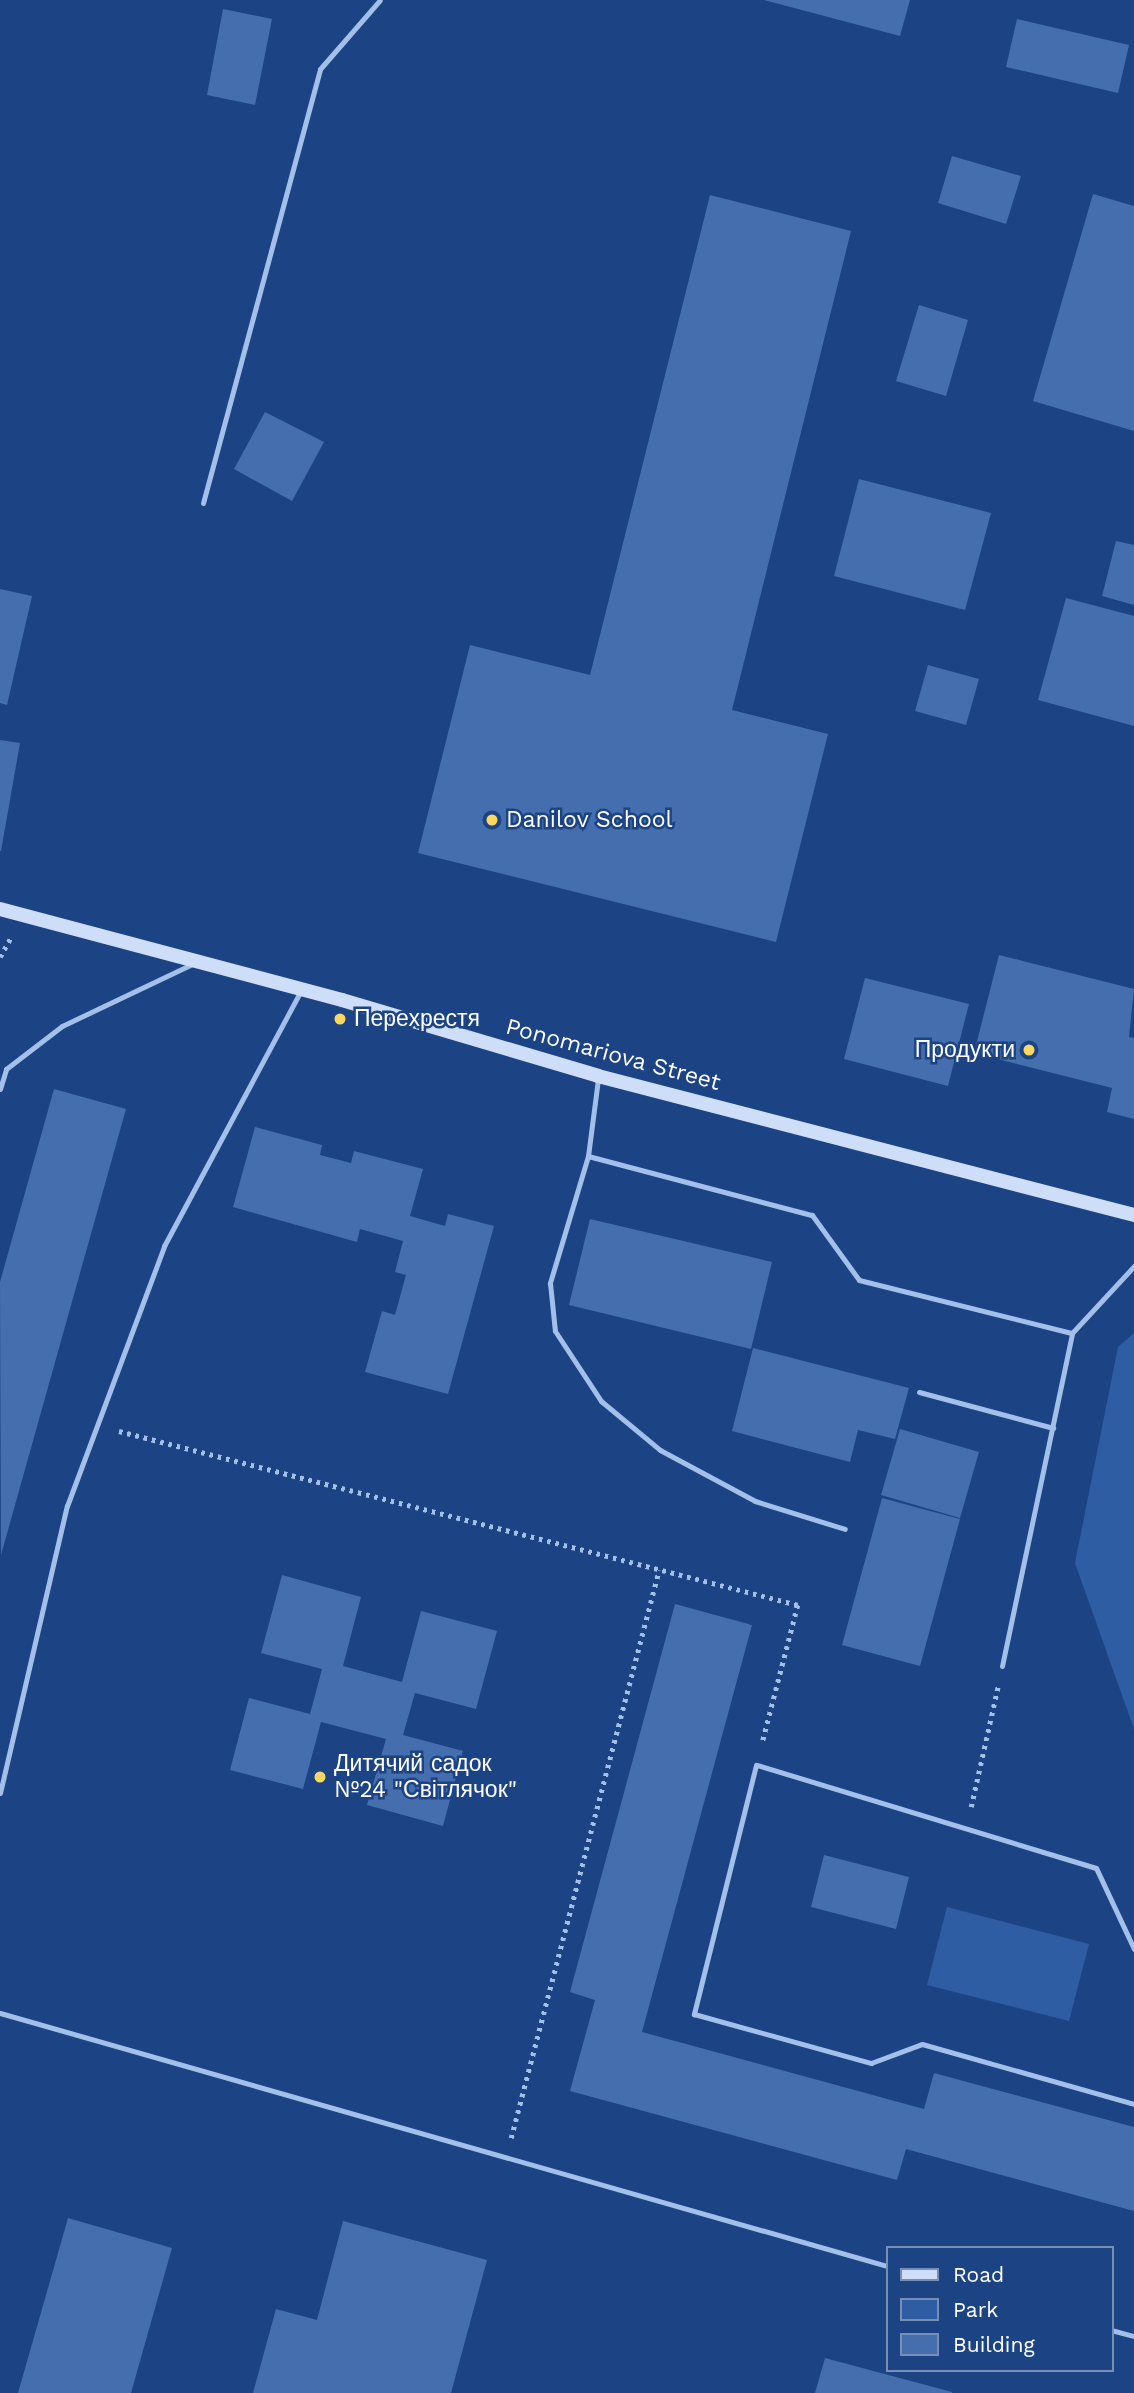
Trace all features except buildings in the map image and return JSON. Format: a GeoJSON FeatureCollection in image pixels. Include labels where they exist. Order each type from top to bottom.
{"type":"FeatureCollection","features":[{"type":"Feature","properties":{"kind":"street","name":"Ponomariova Street"},"geometry":{"type":"LineString","coordinates":[[0,909],[302,990],[598,1076],[1134,1214]]}},
{"type":"Feature","properties":{"kind":"lane"},"geometry":{"type":"LineString","coordinates":[[203,503],[320,69],[380,0]]}},
{"type":"Feature","properties":{"kind":"lane"},"geometry":{"type":"LineString","coordinates":[[0,1089],[6,1069],[62,1026],[195,963]]}},
{"type":"Feature","properties":{"kind":"lane"},"geometry":{"type":"LineString","coordinates":[[0,1793],[3,1769],[67,1506],[164,1246],[302,990]]}},
{"type":"Feature","properties":{"kind":"lane"},"geometry":{"type":"LineString","coordinates":[[598,1076],[588,1156],[550,1283],[555,1331],[601,1401],[660,1450],[755,1501],[845,1529]]}},
{"type":"Feature","properties":{"kind":"lane"},"geometry":{"type":"LineString","coordinates":[[588,1156],[812,1215],[859,1280],[1072,1334]]}},
{"type":"Feature","properties":{"kind":"lane"},"geometry":{"type":"LineString","coordinates":[[1002,1666],[1072,1334],[1134,1266]]}},
{"type":"Feature","properties":{"kind":"lane"},"geometry":{"type":"LineString","coordinates":[[919,1392],[1052,1428]]}},
{"type":"Feature","properties":{"kind":"lane"},"geometry":{"type":"LineString","coordinates":[[1134,1949],[1096,1868],[756,1765],[694,2014],[871,2063],[922,2044],[1134,2104]]}},
{"type":"Feature","properties":{"kind":"lane"},"geometry":{"type":"LineString","coordinates":[[0,2014],[886,2266]]}},
{"type":"Feature","properties":{"kind":"lane"},"geometry":{"type":"LineString","coordinates":[[1113,2331],[1134,2336]]}},
{"type":"Feature","properties":{"kind":"path"},"geometry":{"type":"LineString","coordinates":[[97,1425],[798,1605],[756,1765]]}},
{"type":"Feature","properties":{"kind":"path"},"geometry":{"type":"LineString","coordinates":[[506,2158],[659,1570]]}},
{"type":"Feature","properties":{"kind":"path"},"geometry":{"type":"LineString","coordinates":[[966,1828],[994,1705]]}},
{"type":"Feature","properties":{"kind":"green space"},"geometry":{"type":"Polygon","coordinates":[[[1134,1333],[1134,1729],[1075,1563],[1118,1347],[1134,1333]]]}},
{"type":"Feature","properties":{"kind":"green space"},"geometry":{"type":"Polygon","coordinates":[[[947,1907],[1089,1944],[1069,2021],[927,1985],[947,1907]]]}},
{"type":"Feature","properties":{"kind":"place","name":"Danilov School"},"geometry":{"type":"Point","coordinates":[492,820]}},
{"type":"Feature","properties":{"kind":"place","name":"Перехрестя"},"geometry":{"type":"Point","coordinates":[340,1019]}},
{"type":"Feature","properties":{"kind":"place","name":"Продукти"},"geometry":{"type":"Point","coordinates":[1029,1050]}},
{"type":"Feature","properties":{"kind":"place","name":"Дитячий садок №24 \"Світлячок\""},"geometry":{"type":"Point","coordinates":[320,1777]}}]}
